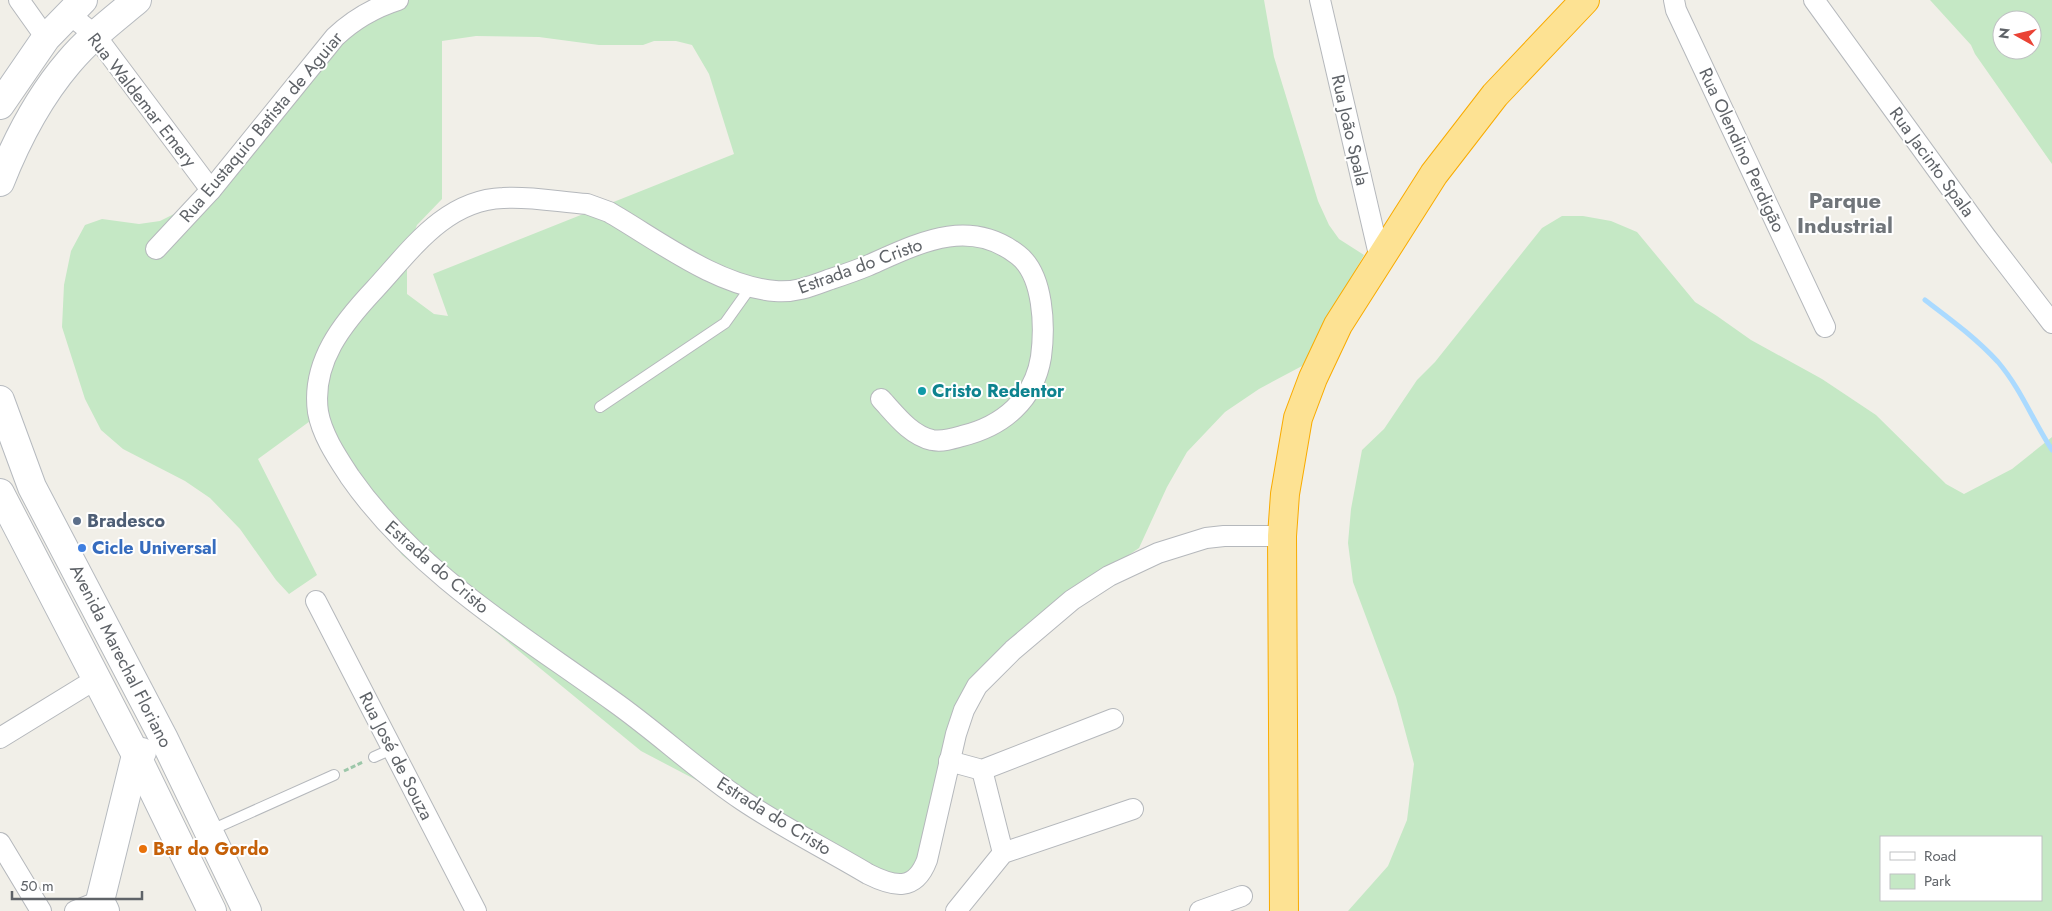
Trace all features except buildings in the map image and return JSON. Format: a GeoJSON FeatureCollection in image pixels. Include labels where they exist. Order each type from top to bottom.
{"type":"FeatureCollection","features":[{"type":"Feature","properties":{"kind":"highway"},"geometry":{"type":"LineString","coordinates":[[1284,911],[1282,536],[1290,457],[1301,410],[1313,378],[1338,325],[1434,174],[1494,95],[1585,0]]}},
{"type":"Feature","properties":{"kind":"main road"},"geometry":{"type":"LineString","coordinates":[[0,182],[8,161],[44,95],[70,61],[128,2]]}},
{"type":"Feature","properties":{"kind":"main road"},"geometry":{"type":"LineString","coordinates":[[0,105],[46,38],[76,7]]}},
{"type":"Feature","properties":{"kind":"main road","name":"Avenida Marechal Floriano"},"geometry":{"type":"LineString","coordinates":[[0,400],[32,487],[164,739],[247,911]]}},
{"type":"Feature","properties":{"kind":"main road","name":"Avenida Marechal Floriano"},"geometry":{"type":"LineString","coordinates":[[2,501],[136,755],[212,911]]}},
{"type":"Feature","properties":{"kind":"main road"},"geometry":{"type":"LineString","coordinates":[[103,906],[136,755],[164,739]]}},
{"type":"Feature","properties":{"kind":"street"},"geometry":{"type":"LineString","coordinates":[[20,0],[46,38]]}},
{"type":"Feature","properties":{"kind":"street","name":"Rua Eustaquio Batista de Aguiar"},"geometry":{"type":"LineString","coordinates":[[156,249],[211,190],[335,38],[348,25],[364,14],[398,0]]}},
{"type":"Feature","properties":{"kind":"street","name":"Rua João Spala"},"geometry":{"type":"LineString","coordinates":[[1320,0],[1380,259]]}},
{"type":"Feature","properties":{"kind":"street","name":"Rua Olendino Perdigão"},"geometry":{"type":"LineString","coordinates":[[1674,0],[1676,10],[1824,326]]}},
{"type":"Feature","properties":{"kind":"street","name":"Rua Jacinto Spala"},"geometry":{"type":"LineString","coordinates":[[1814,0],[1986,238],[2052,323]]}},
{"type":"Feature","properties":{"kind":"street","name":"Rua Waldemar Emery"},"geometry":{"type":"LineString","coordinates":[[76,7],[211,190]]}},
{"type":"Feature","properties":{"kind":"street","name":"Estrada do Cristo"},"geometry":{"type":"LineString","coordinates":[[881,399],[905,425],[932,440],[946,440],[974,433],[1008,416],[1027,394],[1036,377],[1041,356],[1043,320],[1041,304],[1030,268],[1022,258],[1008,247],[991,240],[971,235],[943,236],[803,289],[786,292],[750,288],[698,264],[609,212],[587,204],[504,197],[472,203],[449,214],[435,225],[358,307],[339,331],[327,352],[318,392],[318,412],[324,432],[338,460],[365,498],[387,525],[426,563],[503,625],[614,701],[742,800],[868,874],[884,882],[898,885],[912,881],[922,873],[949,761],[964,710],[977,686],[1013,650],[1072,600],[1109,576],[1158,553],[1187,543],[1224,536],[1282,536]]}},
{"type":"Feature","properties":{"kind":"street"},"geometry":{"type":"LineString","coordinates":[[2,501],[32,487]]}},
{"type":"Feature","properties":{"kind":"street","name":"Rua José de Souza"},"geometry":{"type":"LineString","coordinates":[[316,601],[383,753],[476,911]]}},
{"type":"Feature","properties":{"kind":"street"},"geometry":{"type":"LineString","coordinates":[[0,738],[96,679]]}},
{"type":"Feature","properties":{"kind":"street"},"geometry":{"type":"LineString","coordinates":[[949,761],[982,770],[1113,719]]}},
{"type":"Feature","properties":{"kind":"street"},"geometry":{"type":"LineString","coordinates":[[982,770],[1003,853]]}},
{"type":"Feature","properties":{"kind":"street"},"geometry":{"type":"LineString","coordinates":[[956,911],[1003,853],[1133,809]]}},
{"type":"Feature","properties":{"kind":"street"},"geometry":{"type":"LineString","coordinates":[[0,843],[41,911]]}},
{"type":"Feature","properties":{"kind":"street"},"geometry":{"type":"LineString","coordinates":[[1200,911],[1242,896]]}},
{"type":"Feature","properties":{"kind":"street"},"geometry":{"type":"LineString","coordinates":[[75,911],[103,906]]}},
{"type":"Feature","properties":{"kind":"lane"},"geometry":{"type":"LineString","coordinates":[[600,407],[725,323],[750,288]]}},
{"type":"Feature","properties":{"kind":"lane"},"geometry":{"type":"LineString","coordinates":[[208,831],[334,775]]}},
{"type":"Feature","properties":{"kind":"path"},"geometry":{"type":"LineString","coordinates":[[334,775],[383,753]]}},
{"type":"Feature","properties":{"kind":"green space"},"geometry":{"type":"Polygon","coordinates":[[[405,0],[1264,0],[1274,57],[1318,201],[1329,225],[1339,239],[1364,255],[1302,366],[1259,389],[1225,412],[1187,452],[1167,487],[1139,548],[1088,583],[1056,600],[1021,633],[982,693],[953,748],[939,818],[902,888],[641,751],[402,555],[337,465],[317,416],[258,459],[317,575],[289,594],[276,580],[240,529],[210,498],[185,481],[123,449],[101,430],[85,399],[62,327],[64,285],[71,251],[85,225],[102,219],[139,224],[160,221],[188,207],[315,54],[405,0]],[[476,36],[442,41],[442,199],[417,225],[407,251],[407,294],[434,314],[448,316],[433,274],[734,154],[709,74],[692,45],[676,41],[654,41],[643,45],[599,45],[539,37],[476,36]]]}},
{"type":"Feature","properties":{"kind":"green space"},"geometry":{"type":"Polygon","coordinates":[[[1930,0],[2052,0],[2052,164],[1975,54],[1971,45],[1930,0]]]}},
{"type":"Feature","properties":{"kind":"green space"},"geometry":{"type":"Polygon","coordinates":[[[1562,216],[1583,216],[1611,221],[1637,232],[1695,302],[1751,340],[1822,379],[1876,415],[1946,484],[1964,494],[2012,469],[2052,437],[2052,911],[1348,911],[1388,866],[1407,820],[1414,764],[1396,697],[1353,582],[1348,543],[1351,509],[1362,450],[1384,429],[1417,380],[1435,362],[1542,228],[1562,216]]]}},
{"type":"Feature","properties":{"kind":"waterway"},"geometry":{"type":"LineString","coordinates":[[1925,300],[1972,337],[1998,362],[2020,394],[2052,450]]}},
{"type":"Feature","properties":{"kind":"place","name":"Cristo Redentor"},"geometry":{"type":"Point","coordinates":[922,391]}},
{"type":"Feature","properties":{"kind":"place","name":"Bradesco"},"geometry":{"type":"Point","coordinates":[77,521]}},
{"type":"Feature","properties":{"kind":"place","name":"Cicle Universal"},"geometry":{"type":"Point","coordinates":[82,548]}},
{"type":"Feature","properties":{"kind":"place","name":"Bar do Gordo"},"geometry":{"type":"Point","coordinates":[143,849]}},
{"type":"Feature","properties":{"kind":"district","name":"Parque Industrial"},"geometry":{"type":"Point","coordinates":[1845,212]}}]}
